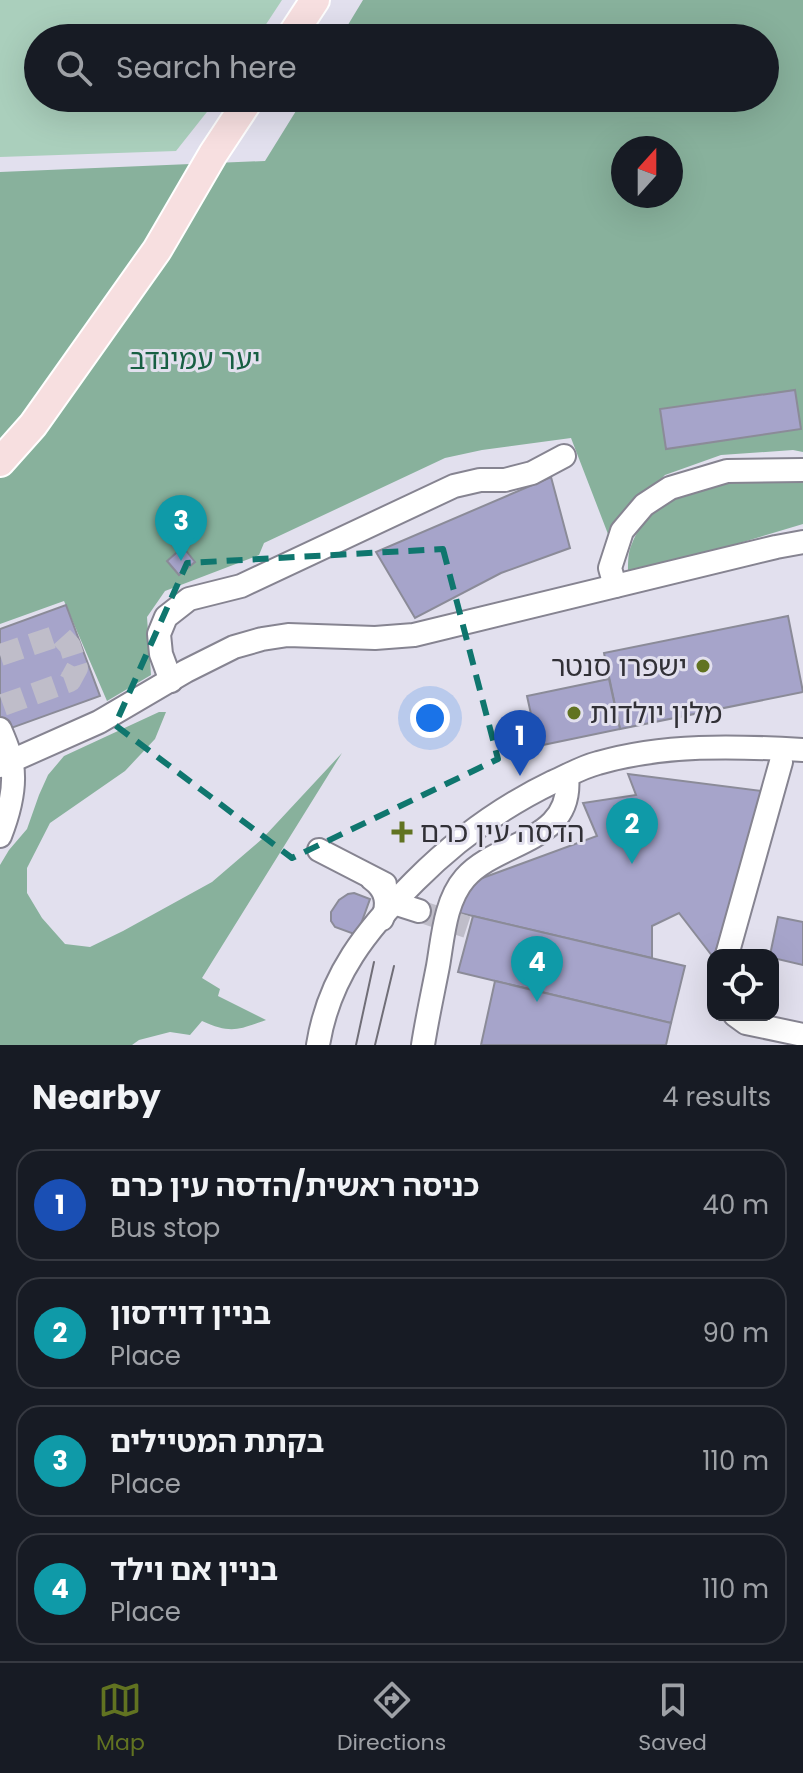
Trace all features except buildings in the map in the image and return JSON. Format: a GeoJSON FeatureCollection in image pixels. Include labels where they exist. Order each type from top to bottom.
{"type":"FeatureCollection","features":[{"type":"Feature","properties":{"kind":"main road"},"geometry":{"type":"LineString","coordinates":[[299,24],[315,0]]}},
{"type":"Feature","properties":{"kind":"main road"},"geometry":{"type":"LineString","coordinates":[[0,462],[33,425],[157,250],[241,112]]}},
{"type":"Feature","properties":{"kind":"street"},"geometry":{"type":"LineString","coordinates":[[171,681],[161,654],[159,634],[166,617],[189,599],[241,586],[454,486],[480,480],[505,480],[532,473],[564,456]]}},
{"type":"Feature","properties":{"kind":"street"},"geometry":{"type":"LineString","coordinates":[[615,586],[610,568],[622,531],[644,505],[670,488],[727,471],[803,470]]}},
{"type":"Feature","properties":{"kind":"street"},"geometry":{"type":"LineString","coordinates":[[6,764],[99,722],[234,647],[262,639],[288,635],[375,638],[414,635],[803,542]]}},
{"type":"Feature","properties":{"kind":"street"},"geometry":{"type":"LineString","coordinates":[[0,729],[12,786],[8,814],[0,836]]}},
{"type":"Feature","properties":{"kind":"street"},"geometry":{"type":"LineString","coordinates":[[318,1045],[327,1007],[345,967],[370,929],[441,855],[488,818],[530,793],[596,763],[652,752],[705,748],[803,752]]}},
{"type":"Feature","properties":{"kind":"street"},"geometry":{"type":"LineString","coordinates":[[652,752],[699,761],[733,763],[781,762],[803,752]]}},
{"type":"Feature","properties":{"kind":"street"},"geometry":{"type":"LineString","coordinates":[[729,949],[781,762]]}},
{"type":"Feature","properties":{"kind":"street"},"geometry":{"type":"LineString","coordinates":[[423,1045],[443,932],[456,891],[478,866],[539,834],[557,818],[567,793],[567,776]]}},
{"type":"Feature","properties":{"kind":"street"},"geometry":{"type":"LineString","coordinates":[[319,850],[381,885],[390,908],[419,911]]}},
{"type":"Feature","properties":{"kind":"street"},"geometry":{"type":"LineString","coordinates":[[372,879],[394,886],[418,879]]}},
{"type":"Feature","properties":{"kind":"street"},"geometry":{"type":"LineString","coordinates":[[328,1045],[357,971],[390,908]]}},
{"type":"Feature","properties":{"kind":"street"},"geometry":{"type":"LineString","coordinates":[[743,1021],[803,1035]]}},
{"type":"Feature","properties":{"kind":"highlighted area"},"geometry":{"type":"Polygon","coordinates":[[[443,549],[498,759],[292,858],[115,725],[187,563],[443,549]]]}},
{"type":"Feature","properties":{"kind":"green space"},"geometry":{"type":"Polygon","coordinates":[[[0,0],[282,0],[266,24],[24,24],[24,112],[207,112],[176,151],[0,157],[0,0]]]}},
{"type":"Feature","properties":{"kind":"green space","name":"יער עמינדב"},"geometry":{"type":"Polygon","coordinates":[[[363,0],[803,0],[803,452],[721,455],[665,475],[608,534],[571,438],[445,458],[264,543],[259,555],[165,591],[147,617],[151,675],[107,701],[64,601],[0,624],[0,172],[265,161],[295,112],[779,112],[779,24],[348,24],[363,0]]]}},
{"type":"Feature","properties":{"kind":"green space"},"geometry":{"type":"Polygon","coordinates":[[[803,475],[803,524],[706,553],[628,571],[629,552],[638,531],[670,499],[728,477],[803,475]]]}},
{"type":"Feature","properties":{"kind":"green space"},"geometry":{"type":"Polygon","coordinates":[[[159,712],[166,712],[155,739],[125,771],[50,823],[27,868],[27,893],[42,918],[65,944],[90,947],[212,882],[262,839],[342,753],[202,978],[220,989],[218,996],[266,1020],[234,1029],[220,1028],[202,1021],[190,1035],[170,1032],[139,1040],[132,1045],[0,1045],[0,865],[27,829],[48,775],[64,756],[159,712]]]}},
{"type":"Feature","properties":{"kind":"tunnel"},"geometry":{"type":"LineString","coordinates":[[0,655],[60,635],[70,646],[77,668],[70,681],[0,706]]}},
{"type":"Feature","properties":{"kind":"tunnel"},"geometry":{"type":"LineString","coordinates":[[419,911],[467,927]]}},
{"type":"Feature","properties":{"kind":"tram line"},"geometry":{"type":"LineString","coordinates":[[356,1045],[374,962]]}},
{"type":"Feature","properties":{"kind":"tram line"},"geometry":{"type":"LineString","coordinates":[[375,1045],[394,966]]}},
{"type":"Feature","properties":{"kind":"place","name":"בקתת המטיילים"},"geometry":{"type":"Point","coordinates":[181,561]}},
{"type":"Feature","properties":{"kind":"place","name":"ישפרו סנטר"},"geometry":{"type":"Point","coordinates":[703,666]}},
{"type":"Feature","properties":{"kind":"place","name":"מלון יולדות"},"geometry":{"type":"Point","coordinates":[574,713]}},
{"type":"Feature","properties":{"kind":"place","name":"כניסה ראשית/הדסה עין כרם"},"geometry":{"type":"Point","coordinates":[520,776]}},
{"type":"Feature","properties":{"kind":"place","name":"הדסה עין כרם"},"geometry":{"type":"Point","coordinates":[402,832]}},
{"type":"Feature","properties":{"kind":"place","name":"בניין דוידסון"},"geometry":{"type":"Point","coordinates":[632,864]}},
{"type":"Feature","properties":{"kind":"place","name":"בניין אם וילד"},"geometry":{"type":"Point","coordinates":[537,1002]}}]}
